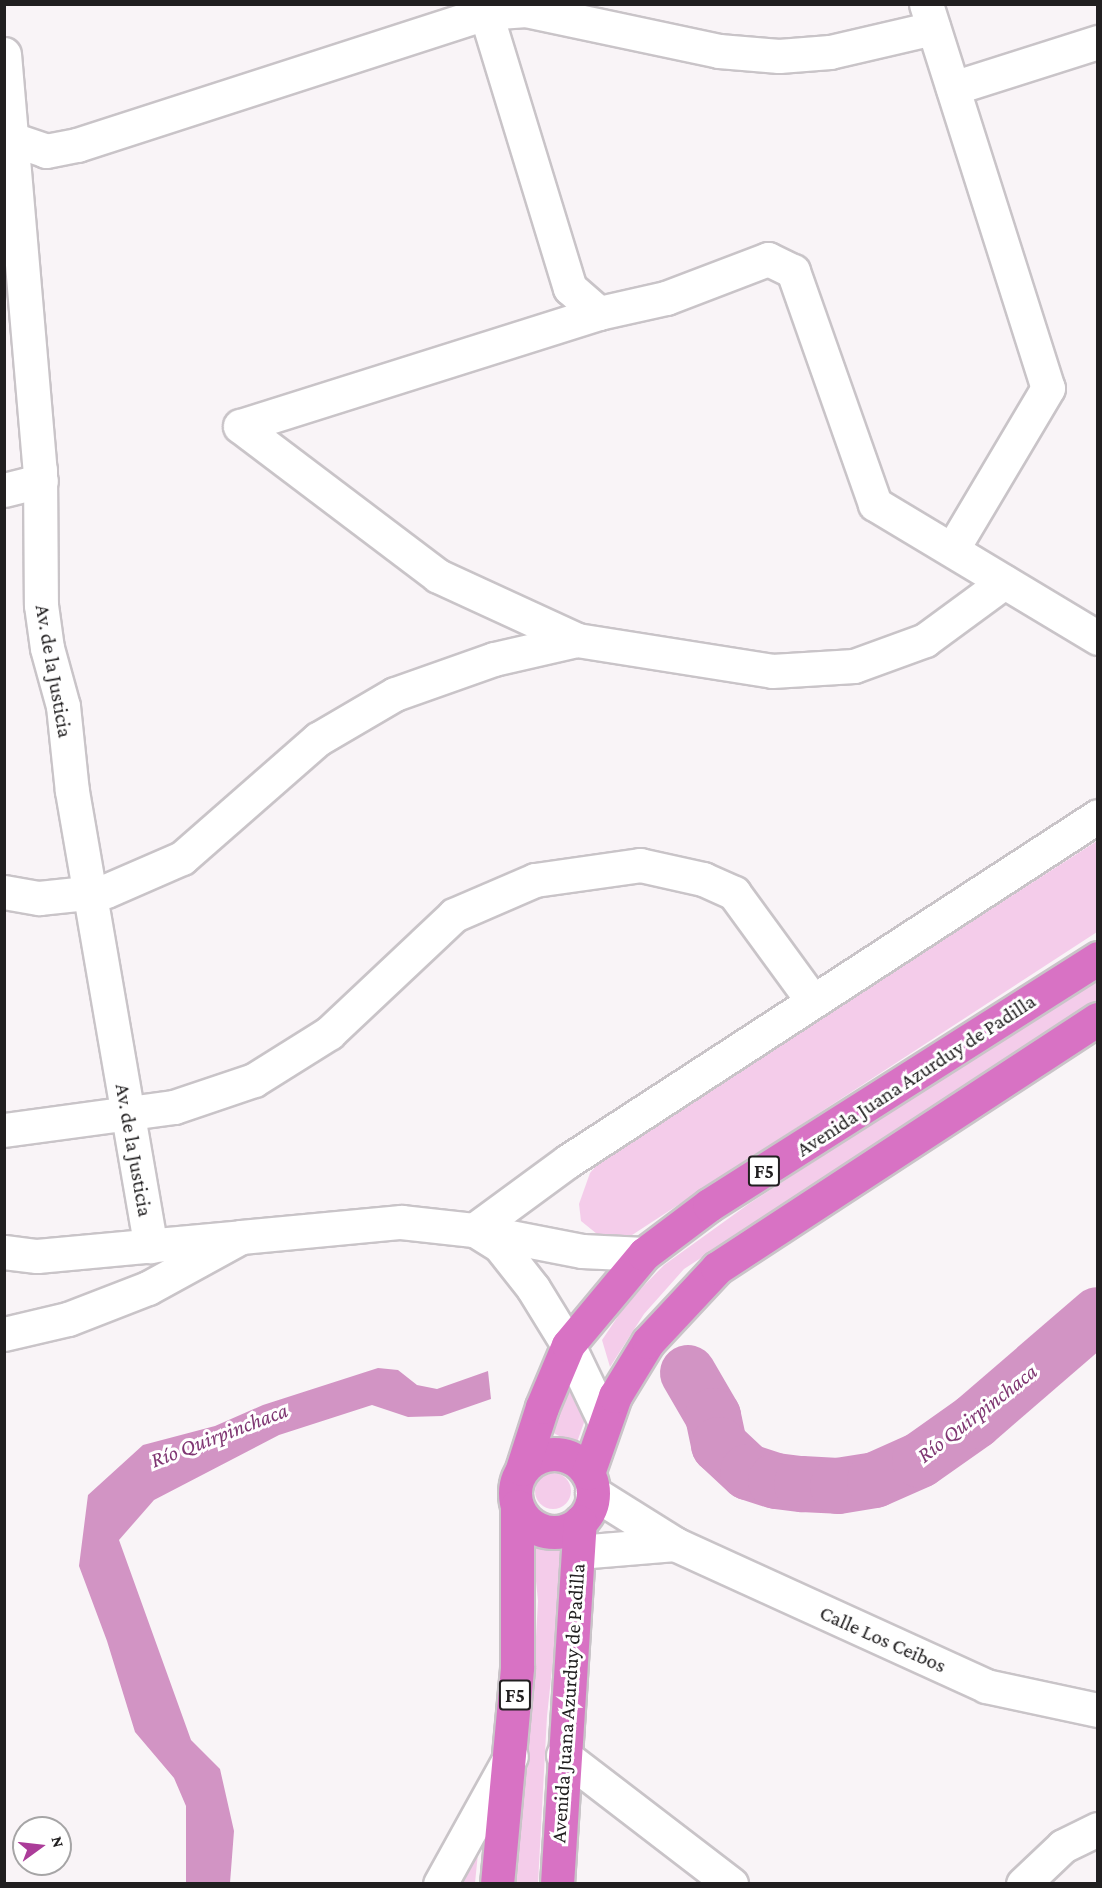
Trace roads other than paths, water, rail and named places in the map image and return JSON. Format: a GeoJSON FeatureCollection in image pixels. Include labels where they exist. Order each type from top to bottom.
{"type":"FeatureCollection","features":[{"type":"Feature","properties":{"kind":"highway","name":"Avenida Juana Azurduy de Padilla"},"geometry":{"type":"LineString","coordinates":[[522,1469],[542,1407],[568,1345],[644,1254],[709,1205],[1098,958]]}},
{"type":"Feature","properties":{"kind":"highway"},"geometry":{"type":"LineString","coordinates":[[517,1506],[529,1522],[545,1531],[571,1528],[579,1537],[588,1511],[590,1483],[604,1420],[648,1342],[717,1268],[1098,1019]]}},
{"type":"Feature","properties":{"kind":"highway"},"geometry":{"type":"LineString","coordinates":[[522,1469],[543,1455],[556,1453],[580,1463],[590,1483]]}},
{"type":"Feature","properties":{"kind":"highway","name":"F5"},"geometry":{"type":"LineString","coordinates":[[497,1884],[511,1755],[517,1667],[516,1481],[522,1469]]}},
{"type":"Feature","properties":{"kind":"highway","name":"Avenida Juana Azurduy de Padilla"},"geometry":{"type":"LineString","coordinates":[[556,1884],[579,1537]]}},
{"type":"Feature","properties":{"kind":"street"},"geometry":{"type":"LineString","coordinates":[[484,9],[570,288],[599,313]]}},
{"type":"Feature","properties":{"kind":"street"},"geometry":{"type":"LineString","coordinates":[[8,136],[46,152],[76,145],[484,9],[526,10],[719,51],[779,56],[830,52],[930,16],[1048,388],[952,550]]}},
{"type":"Feature","properties":{"kind":"street"},"geometry":{"type":"LineString","coordinates":[[952,88],[1098,42]]}},
{"type":"Feature","properties":{"kind":"street","name":"Av. de la Justicia"},"geometry":{"type":"LineString","coordinates":[[4,54],[8,136],[40,481],[41,605],[47,648],[63,706],[72,791],[151,1246]]}},
{"type":"Feature","properties":{"kind":"street"},"geometry":{"type":"LineString","coordinates":[[1004,582],[925,640],[854,666],[772,671],[577,640],[438,576],[240,426],[599,313],[666,298],[768,259],[793,271],[875,504],[1098,638]]}},
{"type":"Feature","properties":{"kind":"street"},"geometry":{"type":"LineString","coordinates":[[4,490],[40,481]]}},
{"type":"Feature","properties":{"kind":"street"},"geometry":{"type":"LineString","coordinates":[[4,892],[39,898],[106,891],[182,858],[318,739],[395,694],[494,659],[577,640]]}},
{"type":"Feature","properties":{"kind":"street"},"geometry":{"type":"LineString","coordinates":[[474,1230],[568,1161],[812,1000],[1098,816]]}},
{"type":"Feature","properties":{"kind":"street"},"geometry":{"type":"LineString","coordinates":[[4,1130],[174,1107],[254,1080],[329,1033],[454,915],[535,880],[640,865],[703,879],[734,893],[812,1000]]}},
{"type":"Feature","properties":{"kind":"street"},"geometry":{"type":"LineString","coordinates":[[4,1252],[38,1256],[401,1222],[474,1230],[582,1251],[644,1254]]}},
{"type":"Feature","properties":{"kind":"street"},"geometry":{"type":"LineString","coordinates":[[474,1230],[500,1246],[533,1288],[568,1345],[604,1420]]}},
{"type":"Feature","properties":{"kind":"street"},"geometry":{"type":"LineString","coordinates":[[4,1334],[68,1319],[148,1288],[241,1237]]}},
{"type":"Feature","properties":{"kind":"street","name":"Calle Los Ceibos"},"geometry":{"type":"LineString","coordinates":[[590,1483],[675,1544],[986,1686],[1098,1710]]}},
{"type":"Feature","properties":{"kind":"street","name":"Calle Los Ceibos"},"geometry":{"type":"LineString","coordinates":[[579,1537],[675,1544]]}},
{"type":"Feature","properties":{"kind":"street"},"geometry":{"type":"LineString","coordinates":[[441,1884],[511,1755]]}},
{"type":"Feature","properties":{"kind":"street"},"geometry":{"type":"LineString","coordinates":[[563,1755],[731,1884]]}},
{"type":"Feature","properties":{"kind":"street"},"geometry":{"type":"LineString","coordinates":[[1023,1884],[1063,1846],[1098,1829]]}},
{"type":"Feature","properties":{"kind":"water"},"geometry":{"type":"Polygon","coordinates":[[[378,1368],[398,1370],[417,1385],[437,1389],[488,1371],[491,1399],[442,1416],[408,1417],[372,1405],[279,1435],[154,1500],[119,1540],[191,1740],[220,1769],[234,1831],[230,1883],[186,1883],[186,1806],[174,1778],[135,1732],[107,1641],[79,1566],[88,1495],[143,1445],[215,1426],[263,1405],[378,1368]]]}},
{"type":"Feature","properties":{"kind":"waterway","name":"Río Quirpinchaca"},"geometry":{"type":"LineString","coordinates":[[688,1373],[713,1416],[719,1445],[748,1472],[776,1481],[838,1486],[875,1480],[920,1460],[975,1421],[1098,1315]]}}]}
